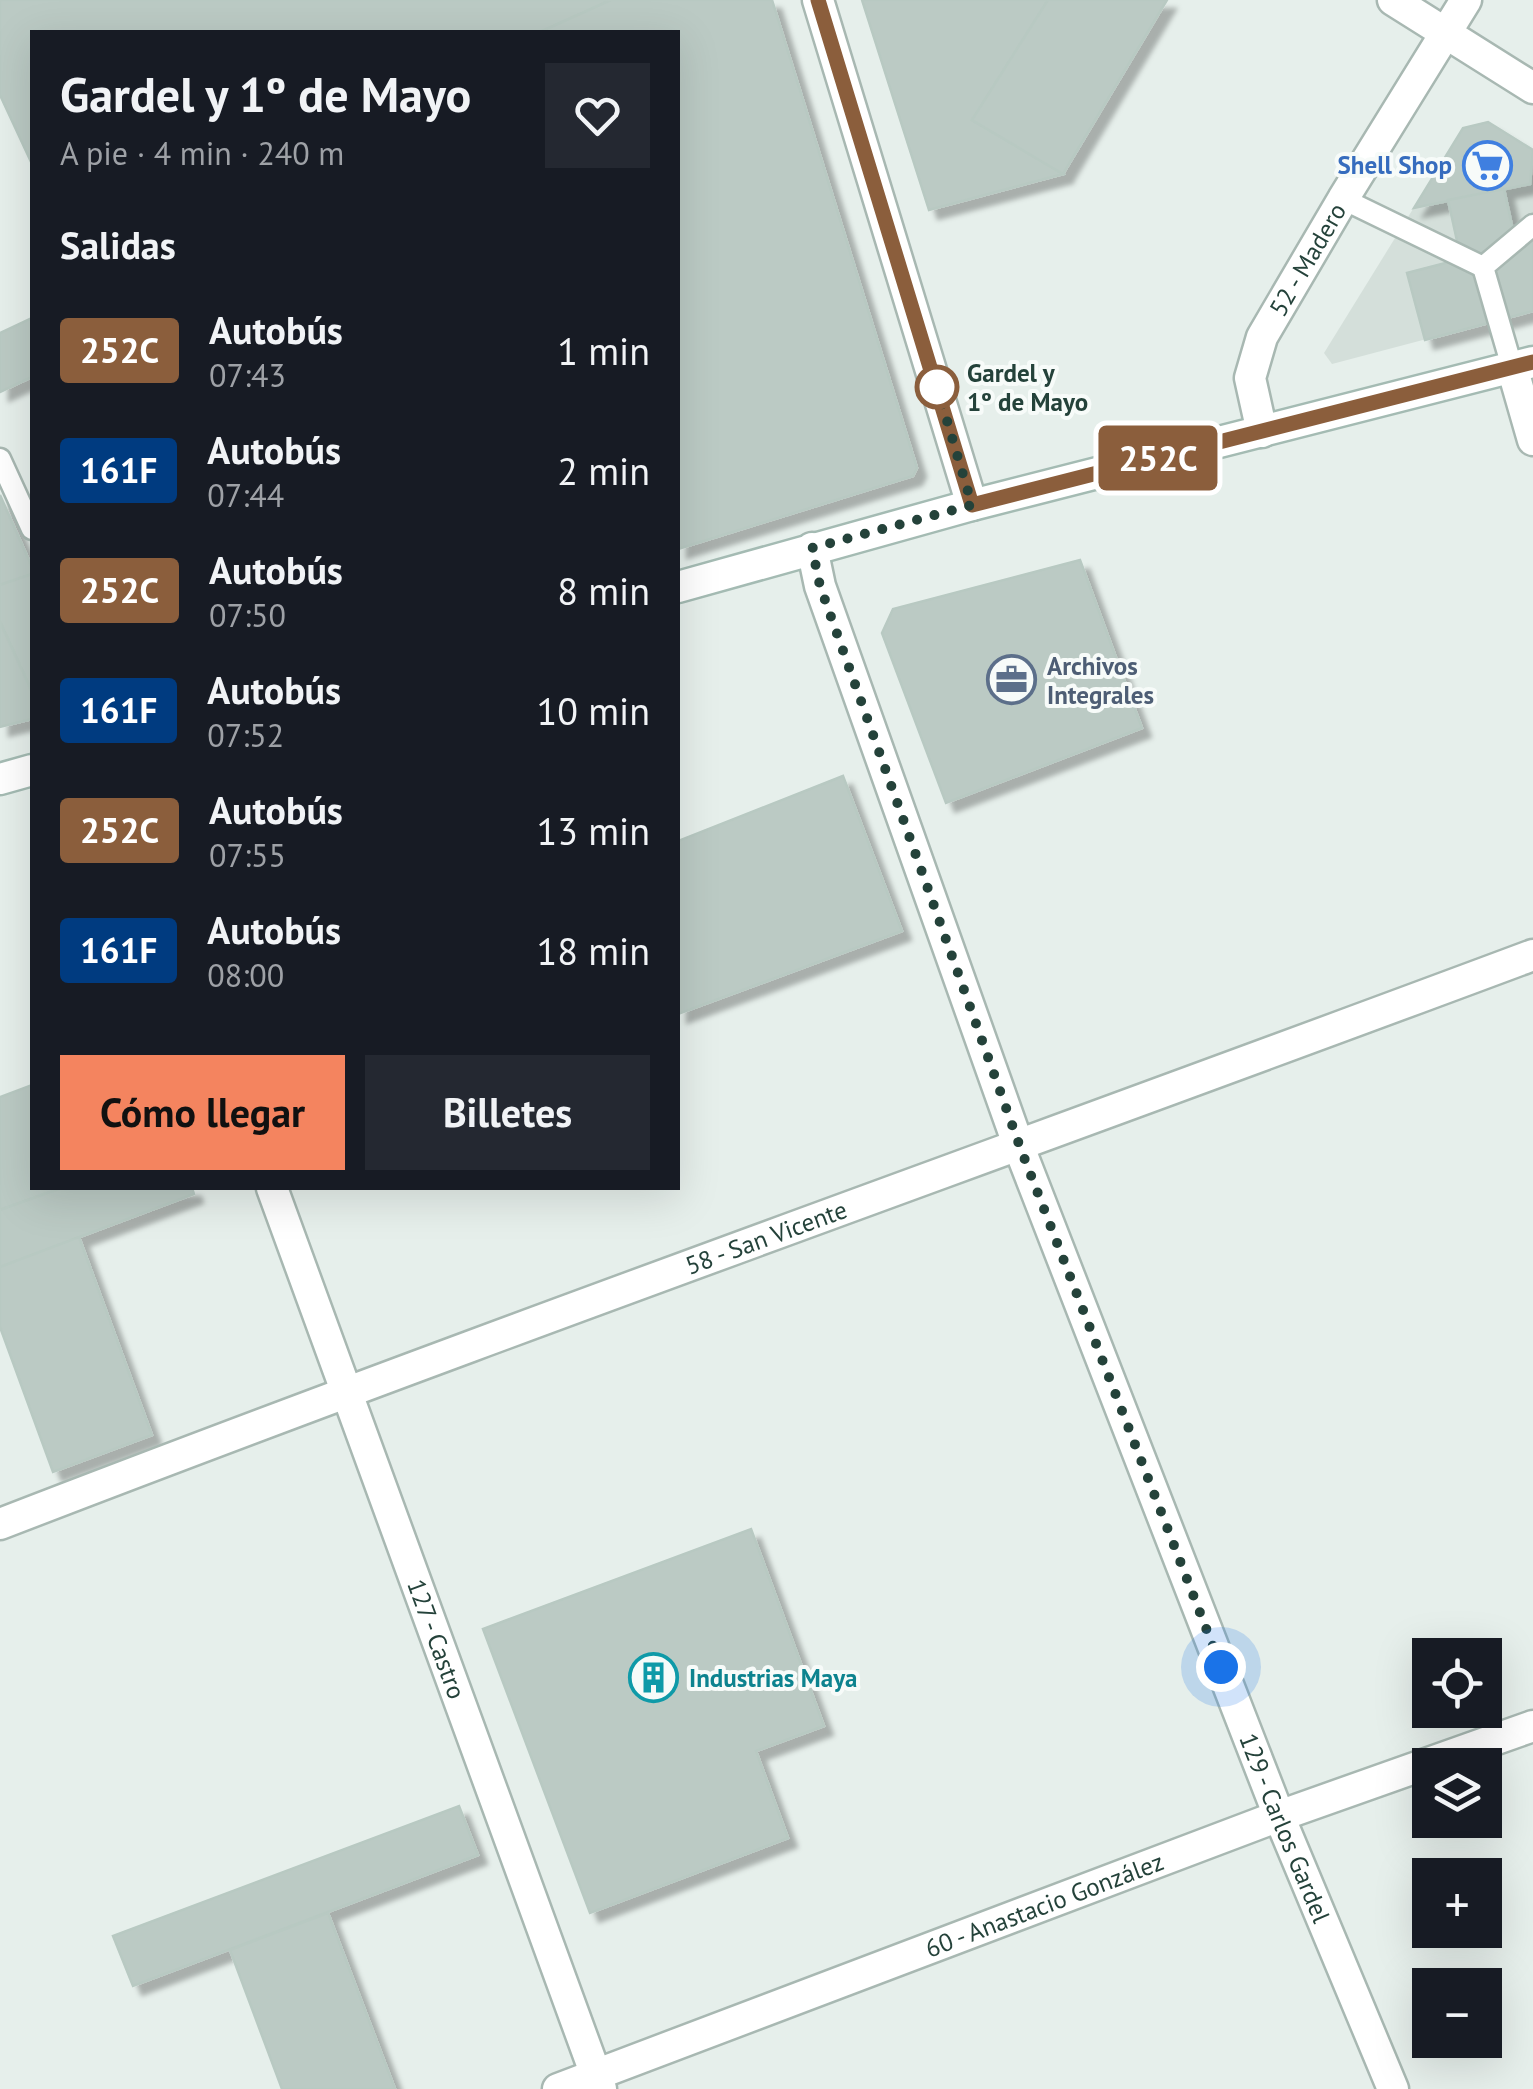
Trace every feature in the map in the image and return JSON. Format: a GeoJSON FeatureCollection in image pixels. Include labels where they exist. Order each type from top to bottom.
{"type":"FeatureCollection","features":[{"type":"Feature","properties":{"kind":"street"},"geometry":{"type":"LineString","coordinates":[[818,0],[972,505]]}},
{"type":"Feature","properties":{"kind":"street"},"geometry":{"type":"LineString","coordinates":[[1392,0],[1533,88]]}},
{"type":"Feature","properties":{"kind":"street","name":"52 - Madero"},"geometry":{"type":"LineString","coordinates":[[1262,432],[1250,378],[1262,337],[1466,0]]}},
{"type":"Feature","properties":{"kind":"street"},"geometry":{"type":"LineString","coordinates":[[680,585],[972,505],[1522,365],[1533,440]]}},
{"type":"Feature","properties":{"kind":"street","name":"129 - Carlos Gardel"},"geometry":{"type":"LineString","coordinates":[[812,548],[820,586],[1020,1147],[1278,1816],[1393,2089]]}},
{"type":"Feature","properties":{"kind":"street"},"geometry":{"type":"LineString","coordinates":[[0,779],[30,771]]}},
{"type":"Feature","properties":{"kind":"street","name":"58 - San Vicente"},"geometry":{"type":"LineString","coordinates":[[0,1524],[347,1390],[1020,1147],[1533,955]]}},
{"type":"Feature","properties":{"kind":"street","name":"127 - Castro"},"geometry":{"type":"LineString","coordinates":[[273,1190],[598,2082]]}},
{"type":"Feature","properties":{"kind":"street","name":"60 - Anastacio González"},"geometry":{"type":"LineString","coordinates":[[558,2089],[598,2082],[1278,1816],[1533,1726]]}},
{"type":"Feature","properties":{"kind":"lane"},"geometry":{"type":"LineString","coordinates":[[1343,198],[1482,268],[1522,365]]}},
{"type":"Feature","properties":{"kind":"lane"},"geometry":{"type":"LineString","coordinates":[[1482,268],[1533,225]]}},
{"type":"Feature","properties":{"kind":"lane"},"geometry":{"type":"LineString","coordinates":[[0,459],[30,524]]}},
{"type":"Feature","properties":{"kind":"shaded area"},"geometry":{"type":"Polygon","coordinates":[[[1488,122],[1533,150],[1533,311],[1332,364],[1324,353],[1463,128],[1488,122]]]}},
{"type":"Feature","properties":{"kind":"building"},"geometry":{"type":"Polygon","coordinates":[[[0,0],[611,0],[544,30],[30,30],[30,160],[0,95],[0,0]]]}},
{"type":"Feature","properties":{"kind":"building"},"geometry":{"type":"Polygon","coordinates":[[[611,0],[772,0],[917,468],[913,476],[680,548],[680,30],[544,30],[611,0]]]}},
{"type":"Feature","properties":{"kind":"building"},"geometry":{"type":"Polygon","coordinates":[[[862,0],[1048,0],[972,120],[1063,174],[929,210],[862,0]]]}},
{"type":"Feature","properties":{"kind":"building"},"geometry":{"type":"Polygon","coordinates":[[[1048,0],[1167,0],[1063,174],[972,120],[1048,0]]]}},
{"type":"Feature","properties":{"kind":"building","name":"Shell Shop"},"geometry":{"type":"Polygon","coordinates":[[[1488,122],[1533,150],[1530,184],[1414,208],[1463,128],[1488,122]]]}},
{"type":"Feature","properties":{"kind":"building"},"geometry":{"type":"Polygon","coordinates":[[[1504,189],[1516,244],[1533,240],[1533,311],[1425,340],[1407,273],[1461,259],[1448,200],[1504,189]]]}},
{"type":"Feature","properties":{"kind":"building"},"geometry":{"type":"Polygon","coordinates":[[[30,319],[30,378],[0,392],[0,333],[30,319]]]}},
{"type":"Feature","properties":{"kind":"building"},"geometry":{"type":"Polygon","coordinates":[[[0,495],[30,562],[30,575],[0,585],[0,495]]]}},
{"type":"Feature","properties":{"kind":"building","name":"Archivos Integrales"},"geometry":{"type":"Polygon","coordinates":[[[1080,560],[1142,728],[946,803],[882,633],[893,609],[1080,560]]]}},
{"type":"Feature","properties":{"kind":"building"},"geometry":{"type":"Polygon","coordinates":[[[30,575],[30,688],[0,622],[0,585],[30,575]]]}},
{"type":"Feature","properties":{"kind":"building"},"geometry":{"type":"Polygon","coordinates":[[[0,622],[30,688],[30,720],[0,727],[0,622]]]}},
{"type":"Feature","properties":{"kind":"building"},"geometry":{"type":"Polygon","coordinates":[[[843,776],[902,931],[680,1013],[680,840],[843,776]]]}},
{"type":"Feature","properties":{"kind":"building"},"geometry":{"type":"Polygon","coordinates":[[[30,1086],[30,1190],[55,1190],[0,1210],[0,1097],[30,1086]]]}},
{"type":"Feature","properties":{"kind":"building"},"geometry":{"type":"Polygon","coordinates":[[[55,1190],[193,1190],[194,1194],[0,1267],[0,1210],[55,1190]]]}},
{"type":"Feature","properties":{"kind":"building"},"geometry":{"type":"Polygon","coordinates":[[[79,1237],[152,1435],[53,1472],[0,1327],[0,1267],[79,1237]]]}},
{"type":"Feature","properties":{"kind":"building","name":"Industrias Maya"},"geometry":{"type":"Polygon","coordinates":[[[751,1529],[824,1726],[756,1751],[788,1838],[590,1913],[483,1629],[751,1529]]]}},
{"type":"Feature","properties":{"kind":"building"},"geometry":{"type":"Polygon","coordinates":[[[459,1806],[478,1855],[133,1986],[113,1936],[459,1806]]]}},
{"type":"Feature","properties":{"kind":"building"},"geometry":{"type":"Polygon","coordinates":[[[328,1913],[395,2089],[282,2089],[230,1950],[328,1913]]]}},
{"type":"Feature","properties":{"kind":"bus line","name":"252C"},"geometry":{"type":"LineString","coordinates":[[818,0],[972,505],[1533,362]]}},
{"type":"Feature","properties":{"kind":"place","name":"Shell Shop"},"geometry":{"type":"Point","coordinates":[1487,165]}},
{"type":"Feature","properties":{"kind":"place","name":"Gardel y 1º de Mayo"},"geometry":{"type":"Point","coordinates":[937,387]}},
{"type":"Feature","properties":{"kind":"place","name":"Archivos Integrales"},"geometry":{"type":"Point","coordinates":[1012,680]}},
{"type":"Feature","properties":{"kind":"place","name":"Industrias Maya"},"geometry":{"type":"Point","coordinates":[654,1678]}},
{"type":"Feature","properties":{"kind":"route"},"geometry":{"type":"LineString","coordinates":[[937,387],[972,505],[812,548],[820,586],[1020,1147],[1221,1667]]}}]}
